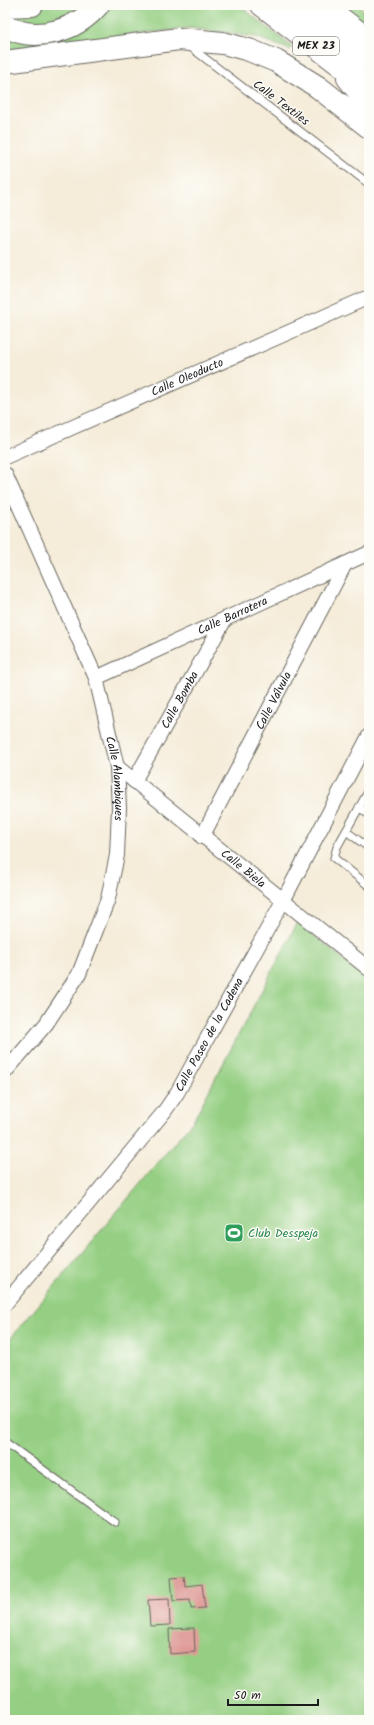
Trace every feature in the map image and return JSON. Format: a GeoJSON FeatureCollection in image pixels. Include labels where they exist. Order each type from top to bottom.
{"type":"FeatureCollection","features":[{"type":"Feature","properties":{"kind":"highway"},"geometry":{"type":"LineString","coordinates":[[5,6],[32,5]]}},
{"type":"Feature","properties":{"kind":"highway"},"geometry":{"type":"LineString","coordinates":[[5,26],[27,33],[41,34],[57,31],[73,26],[90,14],[98,5]]}},
{"type":"Feature","properties":{"kind":"highway","name":"MEX 23"},"geometry":{"type":"LineString","coordinates":[[262,5],[369,87]]}},
{"type":"Feature","properties":{"kind":"highway"},"geometry":{"type":"LineString","coordinates":[[269,5],[310,20],[369,60]]}},
{"type":"Feature","properties":{"kind":"highway","name":"MEX 23"},"geometry":{"type":"LineString","coordinates":[[324,5],[369,40]]}},
{"type":"Feature","properties":{"kind":"highway"},"geometry":{"type":"LineString","coordinates":[[5,62],[179,39],[223,43],[249,50],[276,61],[318,87],[369,127]]}},
{"type":"Feature","properties":{"kind":"highway"},"geometry":{"type":"LineString","coordinates":[[337,62],[369,105]]}},
{"type":"Feature","properties":{"kind":"street","name":"Calle Oleoducto"},"geometry":{"type":"LineString","coordinates":[[5,457],[369,297]]}},
{"type":"Feature","properties":{"kind":"street","name":"Calle Alambiques"},"geometry":{"type":"LineString","coordinates":[[5,474],[96,678],[117,767],[119,808],[117,856],[108,899],[79,974],[62,1002],[46,1024],[5,1072]]}},
{"type":"Feature","properties":{"kind":"street","name":"Calle Barrotera"},"geometry":{"type":"LineString","coordinates":[[96,678],[369,553]]}},
{"type":"Feature","properties":{"kind":"street","name":"Calle Válvula"},"geometry":{"type":"LineString","coordinates":[[202,837],[345,564]]}},
{"type":"Feature","properties":{"kind":"street","name":"Calle Bomba"},"geometry":{"type":"LineString","coordinates":[[134,781],[224,619]]}},
{"type":"Feature","properties":{"kind":"street","name":"Calle Paseo de la Cadena"},"geometry":{"type":"LineString","coordinates":[[7,1297],[164,1112],[177,1093],[284,899],[369,736]]}},
{"type":"Feature","properties":{"kind":"street","name":"Calle Biela"},"geometry":{"type":"LineString","coordinates":[[117,767],[202,837],[284,899],[369,969]]}},
{"type":"Feature","properties":{"kind":"lane","name":"Calle Textiles"},"geometry":{"type":"LineString","coordinates":[[179,39],[369,184]]}},
{"type":"Feature","properties":{"kind":"lane"},"geometry":{"type":"LineString","coordinates":[[369,790],[337,847],[334,858],[369,886]]}},
{"type":"Feature","properties":{"kind":"lane"},"geometry":{"type":"LineString","coordinates":[[359,807],[369,815]]}},
{"type":"Feature","properties":{"kind":"lane"},"geometry":{"type":"LineString","coordinates":[[346,831],[369,848]]}},
{"type":"Feature","properties":{"kind":"lane"},"geometry":{"type":"LineString","coordinates":[[5,1442],[115,1522]]}},
{"type":"Feature","properties":{"kind":"green space"},"geometry":{"type":"Polygon","coordinates":[[[5,5],[90,5],[86,10],[53,22],[33,22],[5,15],[5,5]]]}},
{"type":"Feature","properties":{"kind":"green space"},"geometry":{"type":"Polygon","coordinates":[[[107,5],[239,5],[292,47],[290,50],[256,37],[190,28],[5,50],[5,37],[107,5]]]}},
{"type":"Feature","properties":{"kind":"green space"},"geometry":{"type":"Polygon","coordinates":[[[341,5],[359,5],[369,18],[369,26],[341,5]]]}},
{"type":"Feature","properties":{"kind":"green space","name":"Club Desspeja"},"geometry":{"type":"Polygon","coordinates":[[[298,922],[369,981],[369,1720],[15,1720],[5,1710],[5,1345],[193,1121],[298,922]]]}},
{"type":"Feature","properties":{"kind":"building"},"geometry":{"type":"Polygon","coordinates":[[[184,1576],[185,1586],[202,1584],[205,1608],[191,1609],[190,1600],[173,1601],[171,1577],[184,1576]]]}},
{"type":"Feature","properties":{"kind":"building"},"geometry":{"type":"Polygon","coordinates":[[[169,1599],[170,1625],[150,1626],[148,1600],[169,1599]]]}},
{"type":"Feature","properties":{"kind":"building"},"geometry":{"type":"Polygon","coordinates":[[[194,1628],[195,1652],[170,1654],[169,1629],[194,1628]]]}},
{"type":"Feature","properties":{"kind":"place","name":"Club Desspeja"},"geometry":{"type":"Point","coordinates":[234,1233]}}]}
